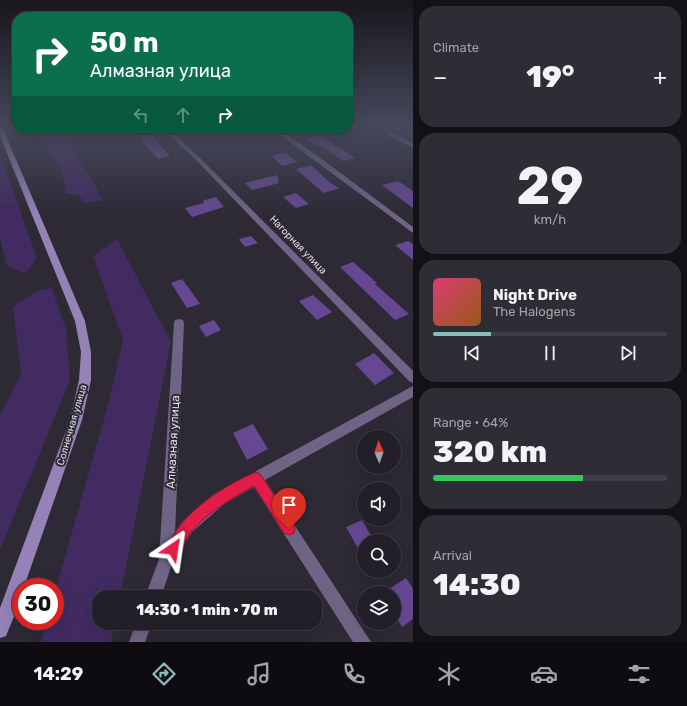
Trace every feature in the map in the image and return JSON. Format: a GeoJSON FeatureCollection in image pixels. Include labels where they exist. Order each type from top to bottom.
{"type":"FeatureCollection","features":[{"type":"Feature","properties":{"kind":"street","name":"Солнечная улица"},"geometry":{"type":"LineString","coordinates":[[0,630],[76,420],[85,380],[86,352],[80,320],[11,156]]}},
{"type":"Feature","properties":{"kind":"street","name":"Нагорная улица"},"geometry":{"type":"LineString","coordinates":[[195,156],[413,378]]}},
{"type":"Feature","properties":{"kind":"street"},"geometry":{"type":"LineString","coordinates":[[314,156],[413,231]]}},
{"type":"Feature","properties":{"kind":"street","name":"Алмазная улица"},"geometry":{"type":"LineString","coordinates":[[166,560],[180,323]]}},
{"type":"Feature","properties":{"kind":"street"},"geometry":{"type":"LineString","coordinates":[[155,590],[166,560],[187,527],[219,498],[413,391]]}},
{"type":"Feature","properties":{"kind":"street"},"geometry":{"type":"LineString","coordinates":[[256,478],[363,642]]}},
{"type":"Feature","properties":{"kind":"street"},"geometry":{"type":"LineString","coordinates":[[137,642],[141,630]]}},
{"type":"Feature","properties":{"kind":"shaded area"},"geometry":{"type":"Polygon","coordinates":[[[0,156],[37,258],[25,274],[7,266],[0,238],[0,156]]]}},
{"type":"Feature","properties":{"kind":"shaded area"},"geometry":{"type":"Polygon","coordinates":[[[52,156],[78,156],[103,200],[86,203],[79,196],[66,193],[62,172],[52,156]]]}},
{"type":"Feature","properties":{"kind":"shaded area"},"geometry":{"type":"Polygon","coordinates":[[[117,239],[171,342],[121,590],[92,590],[92,630],[114,630],[111,642],[41,642],[44,630],[64,630],[64,578],[59,578],[109,401],[123,340],[93,256],[117,239]]]}},
{"type":"Feature","properties":{"kind":"shaded area"},"geometry":{"type":"Polygon","coordinates":[[[52,288],[66,329],[70,380],[0,550],[0,415],[21,374],[13,307],[39,290],[52,288]]]}},
{"type":"Feature","properties":{"kind":"building"},"geometry":{"type":"Polygon","coordinates":[[[155,156],[170,156],[158,159],[155,156]]]}},
{"type":"Feature","properties":{"kind":"building"},"geometry":{"type":"Polygon","coordinates":[[[272,156],[289,156],[297,162],[282,166],[272,156]]]}},
{"type":"Feature","properties":{"kind":"building"},"geometry":{"type":"Polygon","coordinates":[[[336,156],[352,156],[355,158],[343,161],[336,156]]]}},
{"type":"Feature","properties":{"kind":"building"},"geometry":{"type":"Polygon","coordinates":[[[311,165],[329,182],[339,188],[324,193],[296,169],[311,165]]]}},
{"type":"Feature","properties":{"kind":"building"},"geometry":{"type":"Polygon","coordinates":[[[277,175],[279,183],[252,190],[245,183],[277,175]]]}},
{"type":"Feature","properties":{"kind":"building"},"geometry":{"type":"Polygon","coordinates":[[[398,181],[413,191],[413,208],[382,185],[398,181]]]}},
{"type":"Feature","properties":{"kind":"building"},"geometry":{"type":"Polygon","coordinates":[[[296,193],[309,204],[296,208],[283,197],[296,193]]]}},
{"type":"Feature","properties":{"kind":"building"},"geometry":{"type":"Polygon","coordinates":[[[216,197],[224,207],[192,217],[185,208],[204,203],[203,201],[205,200],[216,197]]]}},
{"type":"Feature","properties":{"kind":"building"},"geometry":{"type":"Polygon","coordinates":[[[251,236],[258,243],[245,247],[239,239],[251,236]]]}},
{"type":"Feature","properties":{"kind":"building"},"geometry":{"type":"Polygon","coordinates":[[[408,241],[413,244],[413,260],[395,245],[408,241]]]}},
{"type":"Feature","properties":{"kind":"building"},"geometry":{"type":"Polygon","coordinates":[[[353,262],[409,314],[395,320],[340,267],[353,262]]]}},
{"type":"Feature","properties":{"kind":"building"},"geometry":{"type":"Polygon","coordinates":[[[182,279],[200,304],[187,308],[171,283],[182,279]]]}},
{"type":"Feature","properties":{"kind":"building"},"geometry":{"type":"Polygon","coordinates":[[[313,295],[332,312],[317,320],[299,301],[313,295]]]}},
{"type":"Feature","properties":{"kind":"building"},"geometry":{"type":"Polygon","coordinates":[[[214,320],[221,330],[206,337],[199,326],[214,320]]]}},
{"type":"Feature","properties":{"kind":"building"},"geometry":{"type":"Polygon","coordinates":[[[374,353],[394,373],[375,385],[355,364],[374,353]]]}},
{"type":"Feature","properties":{"kind":"building"},"geometry":{"type":"Polygon","coordinates":[[[253,424],[268,449],[247,460],[233,433],[253,424]]]}},
{"type":"Feature","properties":{"kind":"building"},"geometry":{"type":"Polygon","coordinates":[[[357,522],[357,526],[365,526],[370,534],[357,534],[357,547],[346,527],[357,522]]]}},
{"type":"Feature","properties":{"kind":"building"},"geometry":{"type":"Polygon","coordinates":[[[406,578],[413,589],[413,619],[402,627],[401,586],[394,586],[406,578]]]}},
{"type":"Feature","properties":{"kind":"route"},"geometry":{"type":"LineString","coordinates":[[173,549],[187,527],[219,498],[256,478],[289,529]]}}]}
